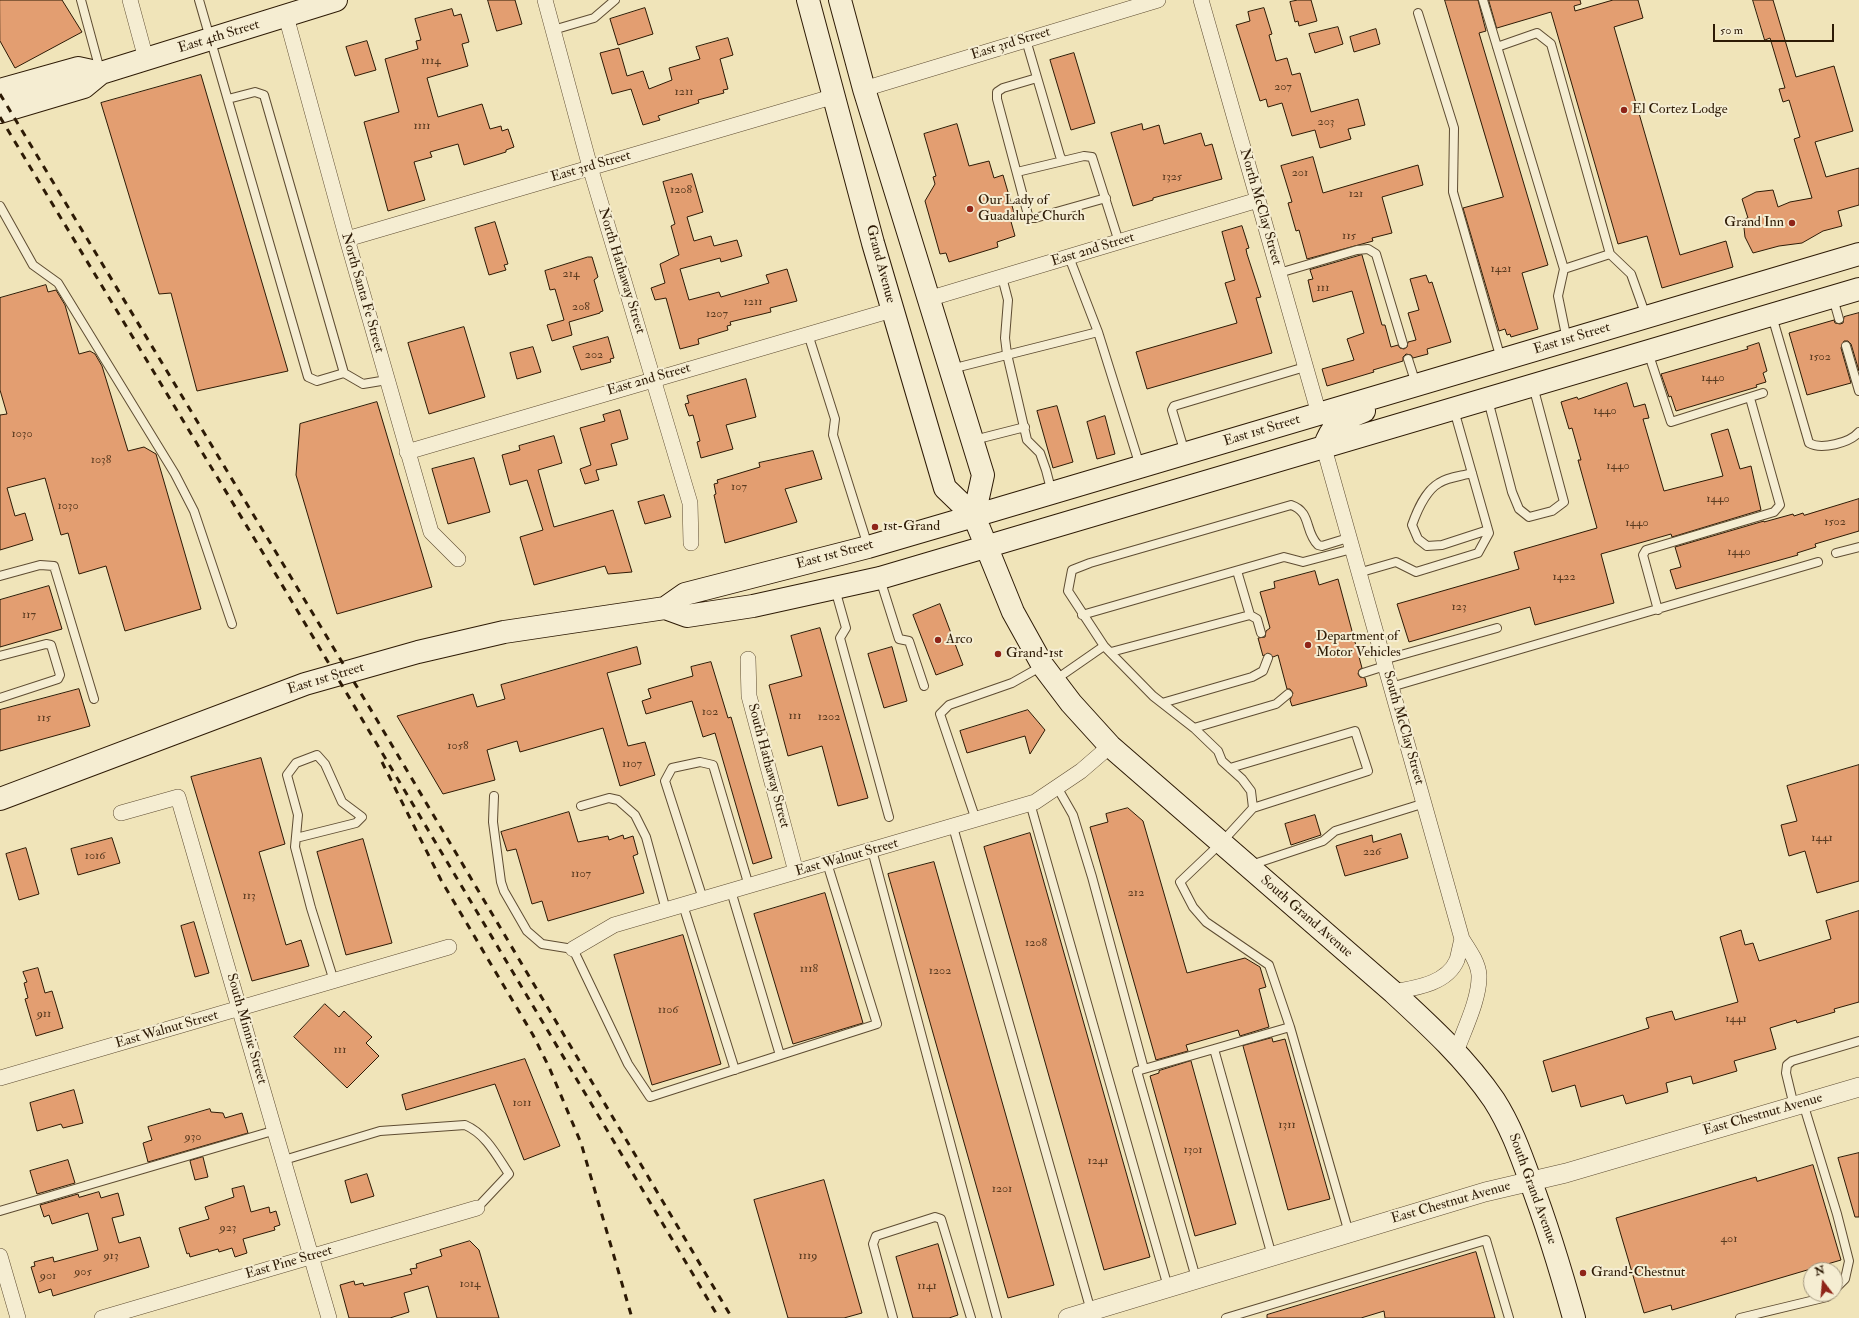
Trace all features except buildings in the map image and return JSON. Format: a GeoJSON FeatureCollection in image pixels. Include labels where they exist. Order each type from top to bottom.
{"type":"FeatureCollection","features":[{"type":"Feature","properties":{"kind":"main road","name":"East 4th Street"},"geometry":{"type":"LineString","coordinates":[[0,112],[84,87],[101,73],[336,0]]}},
{"type":"Feature","properties":{"kind":"main road","name":"Grand Avenue"},"geometry":{"type":"LineString","coordinates":[[808,0],[892,310],[945,488],[974,516],[986,548]]}},
{"type":"Feature","properties":{"kind":"main road"},"geometry":{"type":"LineString","coordinates":[[840,0],[864,88],[983,475],[974,516]]}},
{"type":"Feature","properties":{"kind":"main road","name":"East 4th Street"},"geometry":{"type":"LineString","coordinates":[[0,90],[78,68],[101,73]]}},
{"type":"Feature","properties":{"kind":"main road","name":"East 1st Street"},"geometry":{"type":"LineString","coordinates":[[0,800],[312,682],[418,652],[504,632],[665,608],[685,594],[868,547],[1052,494],[1859,254]]}},
{"type":"Feature","properties":{"kind":"main road","name":"East 1st Street"},"geometry":{"type":"LineString","coordinates":[[665,608],[687,616],[753,606],[880,578],[986,548],[1859,289]]}},
{"type":"Feature","properties":{"kind":"main road"},"geometry":{"type":"LineString","coordinates":[[1324,448],[1328,433],[1343,420],[1455,374]]}},
{"type":"Feature","properties":{"kind":"main road","name":"South Grand Avenue"},"geometry":{"type":"LineString","coordinates":[[986,548],[1013,612],[1048,673],[1071,703],[1110,746],[1393,992],[1456,1052],[1494,1101],[1515,1137],[1545,1218],[1574,1318]]}},
{"type":"Feature","properties":{"kind":"street"},"geometry":{"type":"LineString","coordinates":[[130,0],[146,59]]}},
{"type":"Feature","properties":{"kind":"street","name":"North Hathaway Street"},"geometry":{"type":"LineString","coordinates":[[545,0],[590,167],[690,504],[690,543]]}},
{"type":"Feature","properties":{"kind":"street","name":"East 3rd Street"},"geometry":{"type":"LineString","coordinates":[[864,88],[1158,0]]}},
{"type":"Feature","properties":{"kind":"street","name":"North McClay Street"},"geometry":{"type":"LineString","coordinates":[[1201,0],[1319,414]]}},
{"type":"Feature","properties":{"kind":"street","name":"North Santa Fe Street"},"geometry":{"type":"LineString","coordinates":[[286,16],[346,239],[431,532],[458,559]]}},
{"type":"Feature","properties":{"kind":"street","name":"East 3rd Street"},"geometry":{"type":"LineString","coordinates":[[346,239],[835,96]]}},
{"type":"Feature","properties":{"kind":"street","name":"East 2nd Street"},"geometry":{"type":"LineString","coordinates":[[928,299],[1258,200]]}},
{"type":"Feature","properties":{"kind":"street","name":"East 2nd Street"},"geometry":{"type":"LineString","coordinates":[[407,452],[892,310]]}},
{"type":"Feature","properties":{"kind":"street","name":"South McClay Street"},"geometry":{"type":"LineString","coordinates":[[1324,448],[1462,939],[1472,956],[1479,975],[1476,996],[1456,1052]]}},
{"type":"Feature","properties":{"kind":"street","name":"South Hathaway Street"},"geometry":{"type":"LineString","coordinates":[[748,659],[749,696],[796,872]]}},
{"type":"Feature","properties":{"kind":"street","name":"East Walnut Street"},"geometry":{"type":"LineString","coordinates":[[573,949],[614,925],[953,827],[1030,803],[1081,771],[1110,746]]}},
{"type":"Feature","properties":{"kind":"street","name":"South Minnie Street"},"geometry":{"type":"LineString","coordinates":[[121,813],[178,797],[276,1130],[329,1318]]}},
{"type":"Feature","properties":{"kind":"street"},"geometry":{"type":"LineString","coordinates":[[1393,992],[1425,986],[1443,976],[1456,961],[1462,939]]}},
{"type":"Feature","properties":{"kind":"street","name":"East Walnut Street"},"geometry":{"type":"LineString","coordinates":[[0,1078],[449,947]]}},
{"type":"Feature","properties":{"kind":"street","name":"East Chestnut Avenue"},"geometry":{"type":"LineString","coordinates":[[1070,1318],[1196,1278],[1485,1192],[1566,1173],[1859,1087]]}},
{"type":"Feature","properties":{"kind":"street","name":"East Pine Street"},"geometry":{"type":"LineString","coordinates":[[102,1318],[477,1208]]}},
{"type":"Feature","properties":{"kind":"street"},"geometry":{"type":"LineString","coordinates":[[0,1256],[18,1318]]}},
{"type":"Feature","properties":{"kind":"lane"},"geometry":{"type":"LineString","coordinates":[[81,0],[101,73]]}},
{"type":"Feature","properties":{"kind":"lane"},"geometry":{"type":"LineString","coordinates":[[199,0],[308,378],[317,381],[344,373]]}},
{"type":"Feature","properties":{"kind":"lane"},"geometry":{"type":"LineString","coordinates":[[553,30],[594,18],[615,0]]}},
{"type":"Feature","properties":{"kind":"lane"},"geometry":{"type":"LineString","coordinates":[[1483,0],[1564,269],[1558,296],[1567,341]]}},
{"type":"Feature","properties":{"kind":"lane"},"geometry":{"type":"LineString","coordinates":[[1418,13],[1454,128],[1453,192],[1501,360]]}},
{"type":"Feature","properties":{"kind":"lane"},"geometry":{"type":"LineString","coordinates":[[1497,47],[1537,33],[1551,44],[1610,254],[1631,274],[1646,317]]}},
{"type":"Feature","properties":{"kind":"lane"},"geometry":{"type":"LineString","coordinates":[[1026,40],[1057,149],[1063,161]]}},
{"type":"Feature","properties":{"kind":"lane"},"geometry":{"type":"LineString","coordinates":[[1037,78],[1003,88],[998,92],[997,99],[1030,218],[1035,218],[1106,198]]}},
{"type":"Feature","properties":{"kind":"lane"},"geometry":{"type":"LineString","coordinates":[[228,100],[255,92],[264,95],[344,373],[363,384],[387,380]]}},
{"type":"Feature","properties":{"kind":"lane"},"geometry":{"type":"LineString","coordinates":[[1017,172],[1084,156],[1092,157],[1120,242]]}},
{"type":"Feature","properties":{"kind":"lane"},"geometry":{"type":"LineString","coordinates":[[0,206],[33,265],[58,283],[175,474],[194,511],[232,624]]}},
{"type":"Feature","properties":{"kind":"lane"},"geometry":{"type":"LineString","coordinates":[[1279,273],[1357,250],[1368,249],[1376,254],[1403,344]]}},
{"type":"Feature","properties":{"kind":"lane"},"geometry":{"type":"LineString","coordinates":[[1564,269],[1610,254]]}},
{"type":"Feature","properties":{"kind":"lane"},"geometry":{"type":"LineString","coordinates":[[1069,257],[1098,332],[1140,467]]}},
{"type":"Feature","properties":{"kind":"lane"},"geometry":{"type":"LineString","coordinates":[[1002,277],[1008,300],[1005,338],[1007,354],[1027,440],[1040,453],[1052,494]]}},
{"type":"Feature","properties":{"kind":"lane"},"geometry":{"type":"LineString","coordinates":[[1833,297],[1839,319]]}},
{"type":"Feature","properties":{"kind":"lane"},"geometry":{"type":"LineString","coordinates":[[1772,315],[1809,443],[1816,447],[1829,446],[1855,437],[1859,432]]}},
{"type":"Feature","properties":{"kind":"lane"},"geometry":{"type":"LineString","coordinates":[[950,369],[1098,332]]}},
{"type":"Feature","properties":{"kind":"lane"},"geometry":{"type":"LineString","coordinates":[[808,334],[835,419],[833,435],[868,547]]}},
{"type":"Feature","properties":{"kind":"lane"},"geometry":{"type":"LineString","coordinates":[[1846,346],[1859,391]]}},
{"type":"Feature","properties":{"kind":"lane"},"geometry":{"type":"LineString","coordinates":[[1648,352],[1671,422],[1763,393]]}},
{"type":"Feature","properties":{"kind":"lane"},"geometry":{"type":"LineString","coordinates":[[1408,359],[1417,385]]}},
{"type":"Feature","properties":{"kind":"lane"},"geometry":{"type":"LineString","coordinates":[[1185,454],[1172,410],[1174,406],[1305,367]]}},
{"type":"Feature","properties":{"kind":"lane"},"geometry":{"type":"LineString","coordinates":[[1488,399],[1512,492],[1519,509],[1529,517],[1552,511],[1564,502],[1533,386]]}},
{"type":"Feature","properties":{"kind":"lane"},"geometry":{"type":"LineString","coordinates":[[1658,610],[1642,555],[1646,550],[1774,512],[1780,505],[1750,398]]}},
{"type":"Feature","properties":{"kind":"lane"},"geometry":{"type":"LineString","coordinates":[[1358,573],[1396,562],[1416,572],[1478,553],[1489,533],[1454,409]]}},
{"type":"Feature","properties":{"kind":"lane"},"geometry":{"type":"LineString","coordinates":[[973,440],[1025,427]]}},
{"type":"Feature","properties":{"kind":"lane"},"geometry":{"type":"LineString","coordinates":[[1472,473],[1439,482],[1433,487],[1419,507],[1412,525],[1418,539],[1427,546],[1442,545],[1488,530]]}},
{"type":"Feature","properties":{"kind":"lane"},"geometry":{"type":"LineString","coordinates":[[1253,808],[1251,791],[1242,779],[1222,761],[1218,751],[1194,728],[1162,703],[1104,646],[1082,615],[1068,591],[1072,570],[1090,563],[1291,505],[1299,508],[1305,515],[1311,534],[1318,545],[1350,544]]}},
{"type":"Feature","properties":{"kind":"lane"},"geometry":{"type":"LineString","coordinates":[[1082,615],[1284,557],[1303,562],[1350,544]]}},
{"type":"Feature","properties":{"kind":"lane"},"geometry":{"type":"LineString","coordinates":[[1836,553],[1859,547]]}},
{"type":"Feature","properties":{"kind":"lane"},"geometry":{"type":"LineString","coordinates":[[1391,687],[1818,562]]}},
{"type":"Feature","properties":{"kind":"lane"},"geometry":{"type":"LineString","coordinates":[[0,576],[40,565],[54,566],[94,699]]}},
{"type":"Feature","properties":{"kind":"lane"},"geometry":{"type":"LineString","coordinates":[[1237,571],[1250,615],[1257,619],[1261,633]]}},
{"type":"Feature","properties":{"kind":"lane"},"geometry":{"type":"LineString","coordinates":[[880,578],[899,639],[909,641],[924,686]]}},
{"type":"Feature","properties":{"kind":"lane"},"geometry":{"type":"LineString","coordinates":[[835,588],[846,628],[840,638],[889,817]]}},
{"type":"Feature","properties":{"kind":"lane"},"geometry":{"type":"LineString","coordinates":[[1111,652],[1250,615]]}},
{"type":"Feature","properties":{"kind":"lane"},"geometry":{"type":"LineString","coordinates":[[1363,673],[1384,663],[1497,628]]}},
{"type":"Feature","properties":{"kind":"lane"},"geometry":{"type":"LineString","coordinates":[[0,656],[46,644],[51,645],[60,675],[58,679],[0,698]]}},
{"type":"Feature","properties":{"kind":"lane"},"geometry":{"type":"LineString","coordinates":[[976,820],[940,714],[948,705],[1012,683],[1048,673],[1104,646]]}},
{"type":"Feature","properties":{"kind":"lane"},"geometry":{"type":"LineString","coordinates":[[1162,703],[1252,677],[1263,671],[1268,658]]}},
{"type":"Feature","properties":{"kind":"lane"},"geometry":{"type":"LineString","coordinates":[[1194,728],[1276,704],[1288,694]]}},
{"type":"Feature","properties":{"kind":"lane"},"geometry":{"type":"LineString","coordinates":[[1230,768],[1355,731],[1368,771],[1253,808],[1221,843],[1180,882],[1193,907],[1206,922],[1269,965],[1290,1027],[1349,1233]]}},
{"type":"Feature","properties":{"kind":"lane"},"geometry":{"type":"LineString","coordinates":[[296,838],[356,823],[362,817],[342,802],[325,764],[317,755],[296,763],[287,775],[298,815],[295,848],[311,908],[334,981]]}},
{"type":"Feature","properties":{"kind":"lane"},"geometry":{"type":"LineString","coordinates":[[704,899],[665,781],[672,768],[700,762],[713,765],[749,886]]}},
{"type":"Feature","properties":{"kind":"lane"},"geometry":{"type":"LineString","coordinates":[[1057,787],[1073,815],[1092,877],[1144,1069]]}},
{"type":"Feature","properties":{"kind":"lane"},"geometry":{"type":"LineString","coordinates":[[494,796],[493,822],[501,882],[504,891],[527,931],[542,944],[573,949],[628,1064],[650,1097],[878,1024],[827,863]]}},
{"type":"Feature","properties":{"kind":"lane"},"geometry":{"type":"LineString","coordinates":[[580,806],[609,798],[618,800],[635,815],[646,837],[666,910]]}},
{"type":"Feature","properties":{"kind":"lane"},"geometry":{"type":"LineString","coordinates":[[1030,803],[1168,1287]]}},
{"type":"Feature","properties":{"kind":"lane"},"geometry":{"type":"LineString","coordinates":[[1248,866],[1323,841],[1335,831],[1425,803]]}},
{"type":"Feature","properties":{"kind":"lane"},"geometry":{"type":"LineString","coordinates":[[953,827],[1091,1311]]}},
{"type":"Feature","properties":{"kind":"lane"},"geometry":{"type":"LineString","coordinates":[[872,850],[997,1318]]}},
{"type":"Feature","properties":{"kind":"lane"},"geometry":{"type":"LineString","coordinates":[[731,891],[780,1055]]}},
{"type":"Feature","properties":{"kind":"lane"},"geometry":{"type":"LineString","coordinates":[[683,905],[735,1070]]}},
{"type":"Feature","properties":{"kind":"lane"},"geometry":{"type":"LineString","coordinates":[[1196,1278],[1137,1071],[1290,1027]]}},
{"type":"Feature","properties":{"kind":"lane"},"geometry":{"type":"LineString","coordinates":[[1843,1280],[1845,1278],[1849,1261],[1837,1214],[1799,1105],[1786,1073],[1787,1065],[1792,1061],[1859,1041]]}},
{"type":"Feature","properties":{"kind":"lane"},"geometry":{"type":"LineString","coordinates":[[1214,1049],[1272,1256]]}},
{"type":"Feature","properties":{"kind":"lane"},"geometry":{"type":"LineString","coordinates":[[284,1160],[380,1131],[465,1125],[473,1129],[487,1142],[509,1174],[477,1208]]}},
{"type":"Feature","properties":{"kind":"lane"},"geometry":{"type":"LineString","coordinates":[[0,1211],[276,1130]]}},
{"type":"Feature","properties":{"kind":"lane"},"geometry":{"type":"LineString","coordinates":[[893,1318],[873,1244],[876,1236],[935,1217],[941,1219],[971,1318]]}},
{"type":"Feature","properties":{"kind":"lane"},"geometry":{"type":"LineString","coordinates":[[1226,1318],[1486,1240],[1509,1318]]}},
{"type":"Feature","properties":{"kind":"lane"},"geometry":{"type":"LineString","coordinates":[[1740,1318],[1806,1302]]}},
{"type":"Feature","properties":{"kind":"railway"},"geometry":{"type":"LineString","coordinates":[[0,94],[377,720],[732,1318]]}},
{"type":"Feature","properties":{"kind":"railway"},"geometry":{"type":"LineString","coordinates":[[0,117],[269,563],[719,1318]]}},
{"type":"Feature","properties":{"kind":"railway"},"geometry":{"type":"LineString","coordinates":[[382,762],[441,880],[533,1035],[549,1067],[581,1143],[632,1318]]}},
{"type":"Feature","properties":{"kind":"place","name":"El Cortez Lodge"},"geometry":{"type":"Point","coordinates":[1624,110]}},
{"type":"Feature","properties":{"kind":"place","name":"Our Lady of Guadalupe Church"},"geometry":{"type":"Point","coordinates":[970,209]}},
{"type":"Feature","properties":{"kind":"place","name":"Grand Inn"},"geometry":{"type":"Point","coordinates":[1792,223]}},
{"type":"Feature","properties":{"kind":"place","name":"1st-Grand"},"geometry":{"type":"Point","coordinates":[875,527]}},
{"type":"Feature","properties":{"kind":"place","name":"Arco"},"geometry":{"type":"Point","coordinates":[938,640]}},
{"type":"Feature","properties":{"kind":"place","name":"Department of Motor Vehicles"},"geometry":{"type":"Point","coordinates":[1308,645]}},
{"type":"Feature","properties":{"kind":"place","name":"Grand-1st"},"geometry":{"type":"Point","coordinates":[998,654]}},
{"type":"Feature","properties":{"kind":"place","name":"Grand-Chestnut"},"geometry":{"type":"Point","coordinates":[1583,1273]}}]}
